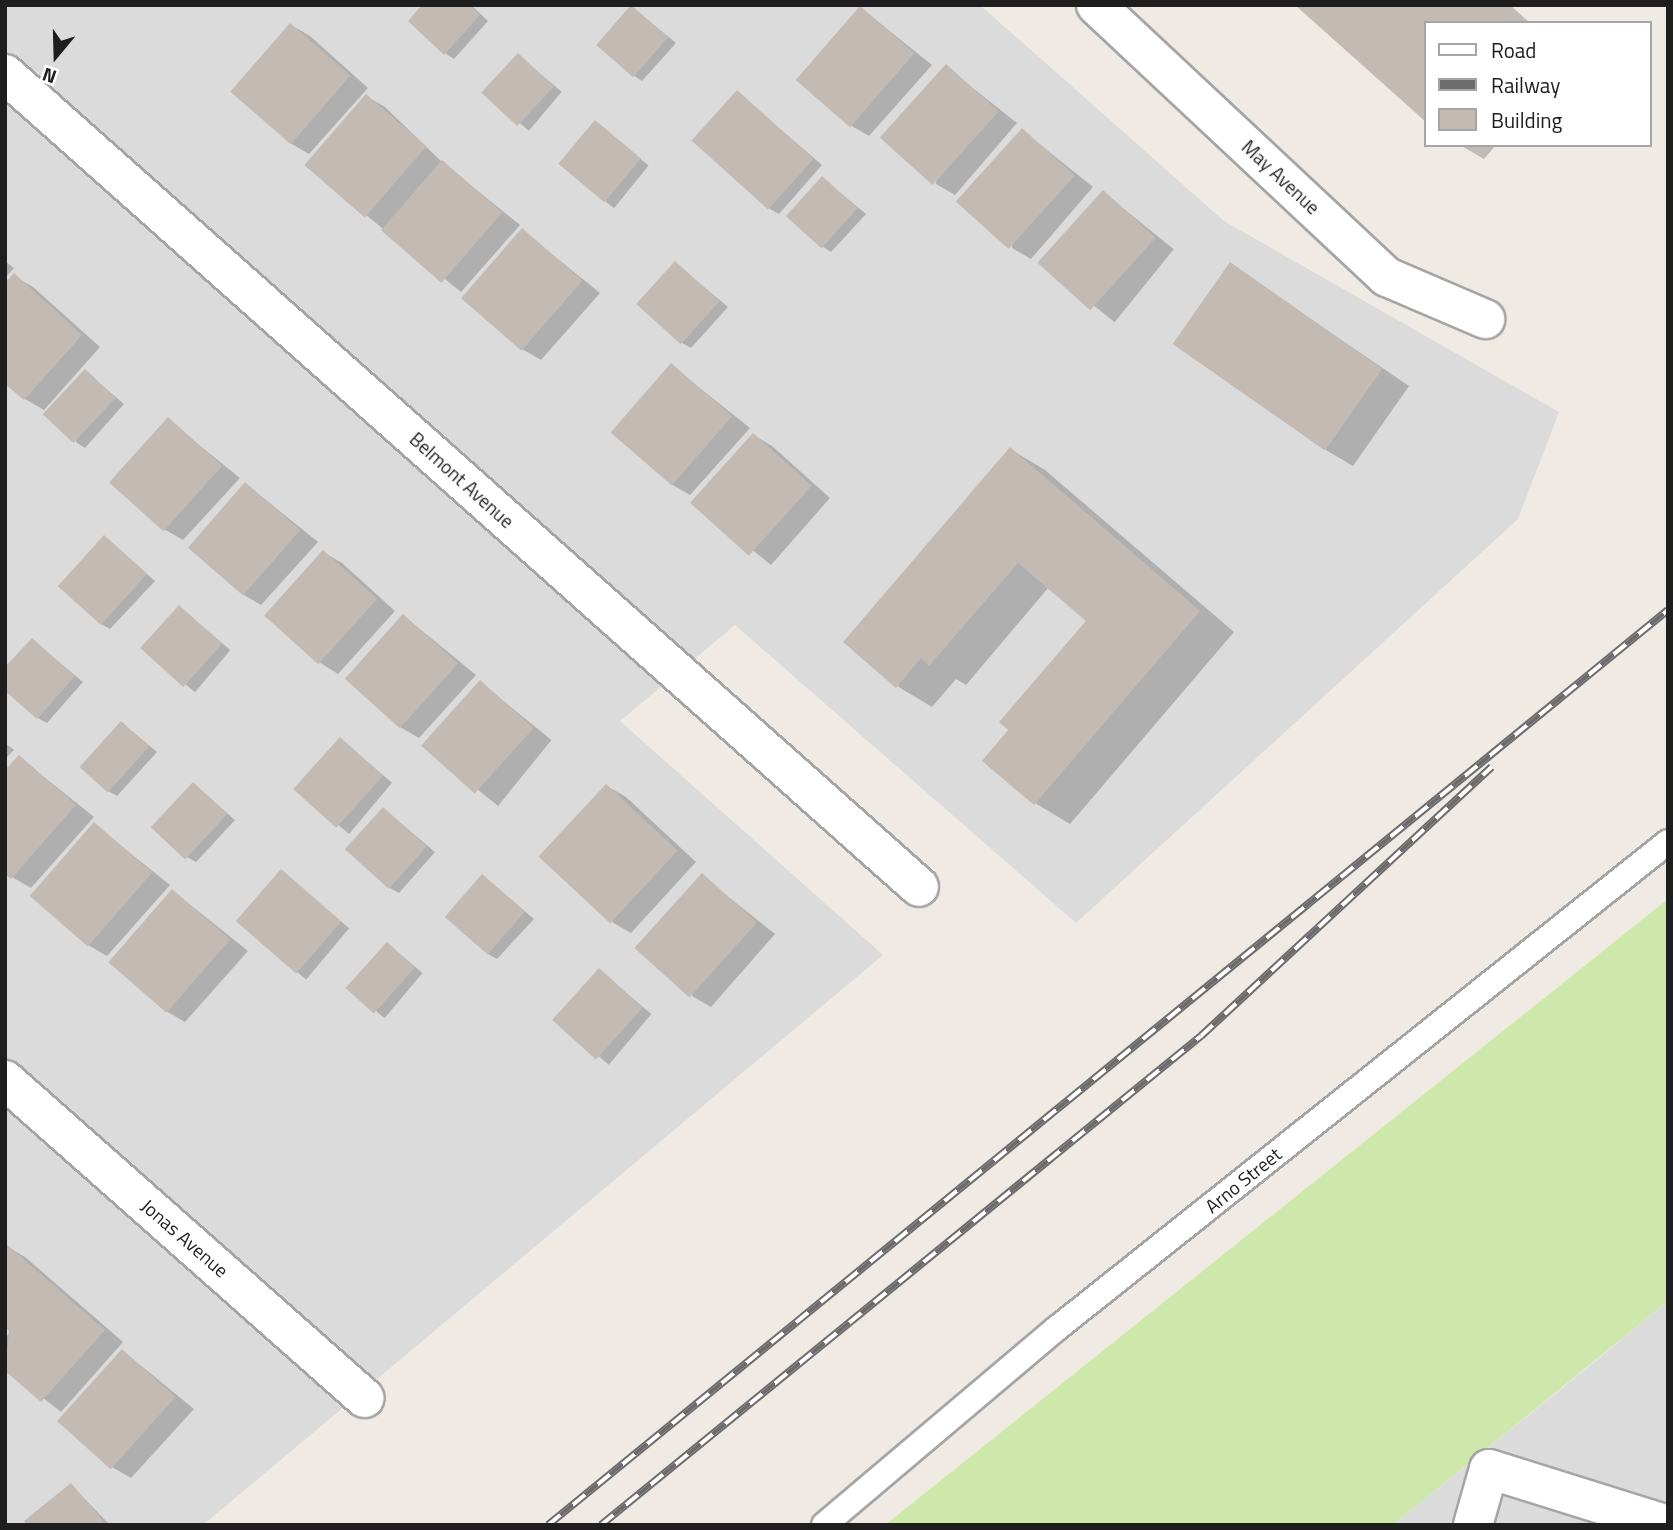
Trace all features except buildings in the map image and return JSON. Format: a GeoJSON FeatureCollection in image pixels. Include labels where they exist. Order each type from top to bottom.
{"type":"FeatureCollection","features":[{"type":"Feature","properties":{"kind":"street","name":"May Avenue"},"geometry":{"type":"LineString","coordinates":[[1096,5],[1387,277],[1485,319]]}},
{"type":"Feature","properties":{"kind":"street","name":"Belmont Avenue"},"geometry":{"type":"LineString","coordinates":[[5,74],[919,887]]}},
{"type":"Feature","properties":{"kind":"street","name":"Jonas Avenue"},"geometry":{"type":"LineString","coordinates":[[5,1080],[364,1398]]}},
{"type":"Feature","properties":{"kind":"street"},"geometry":{"type":"LineString","coordinates":[[1473,1525],[1489,1469],[1668,1525]]}},
{"type":"Feature","properties":{"kind":"lane","name":"Arno Street"},"geometry":{"type":"LineString","coordinates":[[824,1525],[1056,1329],[1668,842]]}},
{"type":"Feature","properties":{"kind":"shaded area"},"geometry":{"type":"Polygon","coordinates":[[[5,5],[980,5],[1224,221],[1559,412],[1518,519],[1076,923],[735,625],[620,721],[883,955],[203,1525],[5,1525],[5,5]]]}},
{"type":"Feature","properties":{"kind":"shaded area"},"geometry":{"type":"Polygon","coordinates":[[[1668,1301],[1668,1525],[1393,1525],[1587,1368],[1668,1301]]]}},
{"type":"Feature","properties":{"kind":"green space"},"geometry":{"type":"Polygon","coordinates":[[[1668,899],[1668,1301],[1393,1525],[885,1525],[1668,899]]]}},
{"type":"Feature","properties":{"kind":"railway"},"geometry":{"type":"LineString","coordinates":[[548,1525],[1668,610]]}},
{"type":"Feature","properties":{"kind":"railway"},"geometry":{"type":"LineString","coordinates":[[601,1525],[1201,1036],[1491,767]]}}]}
